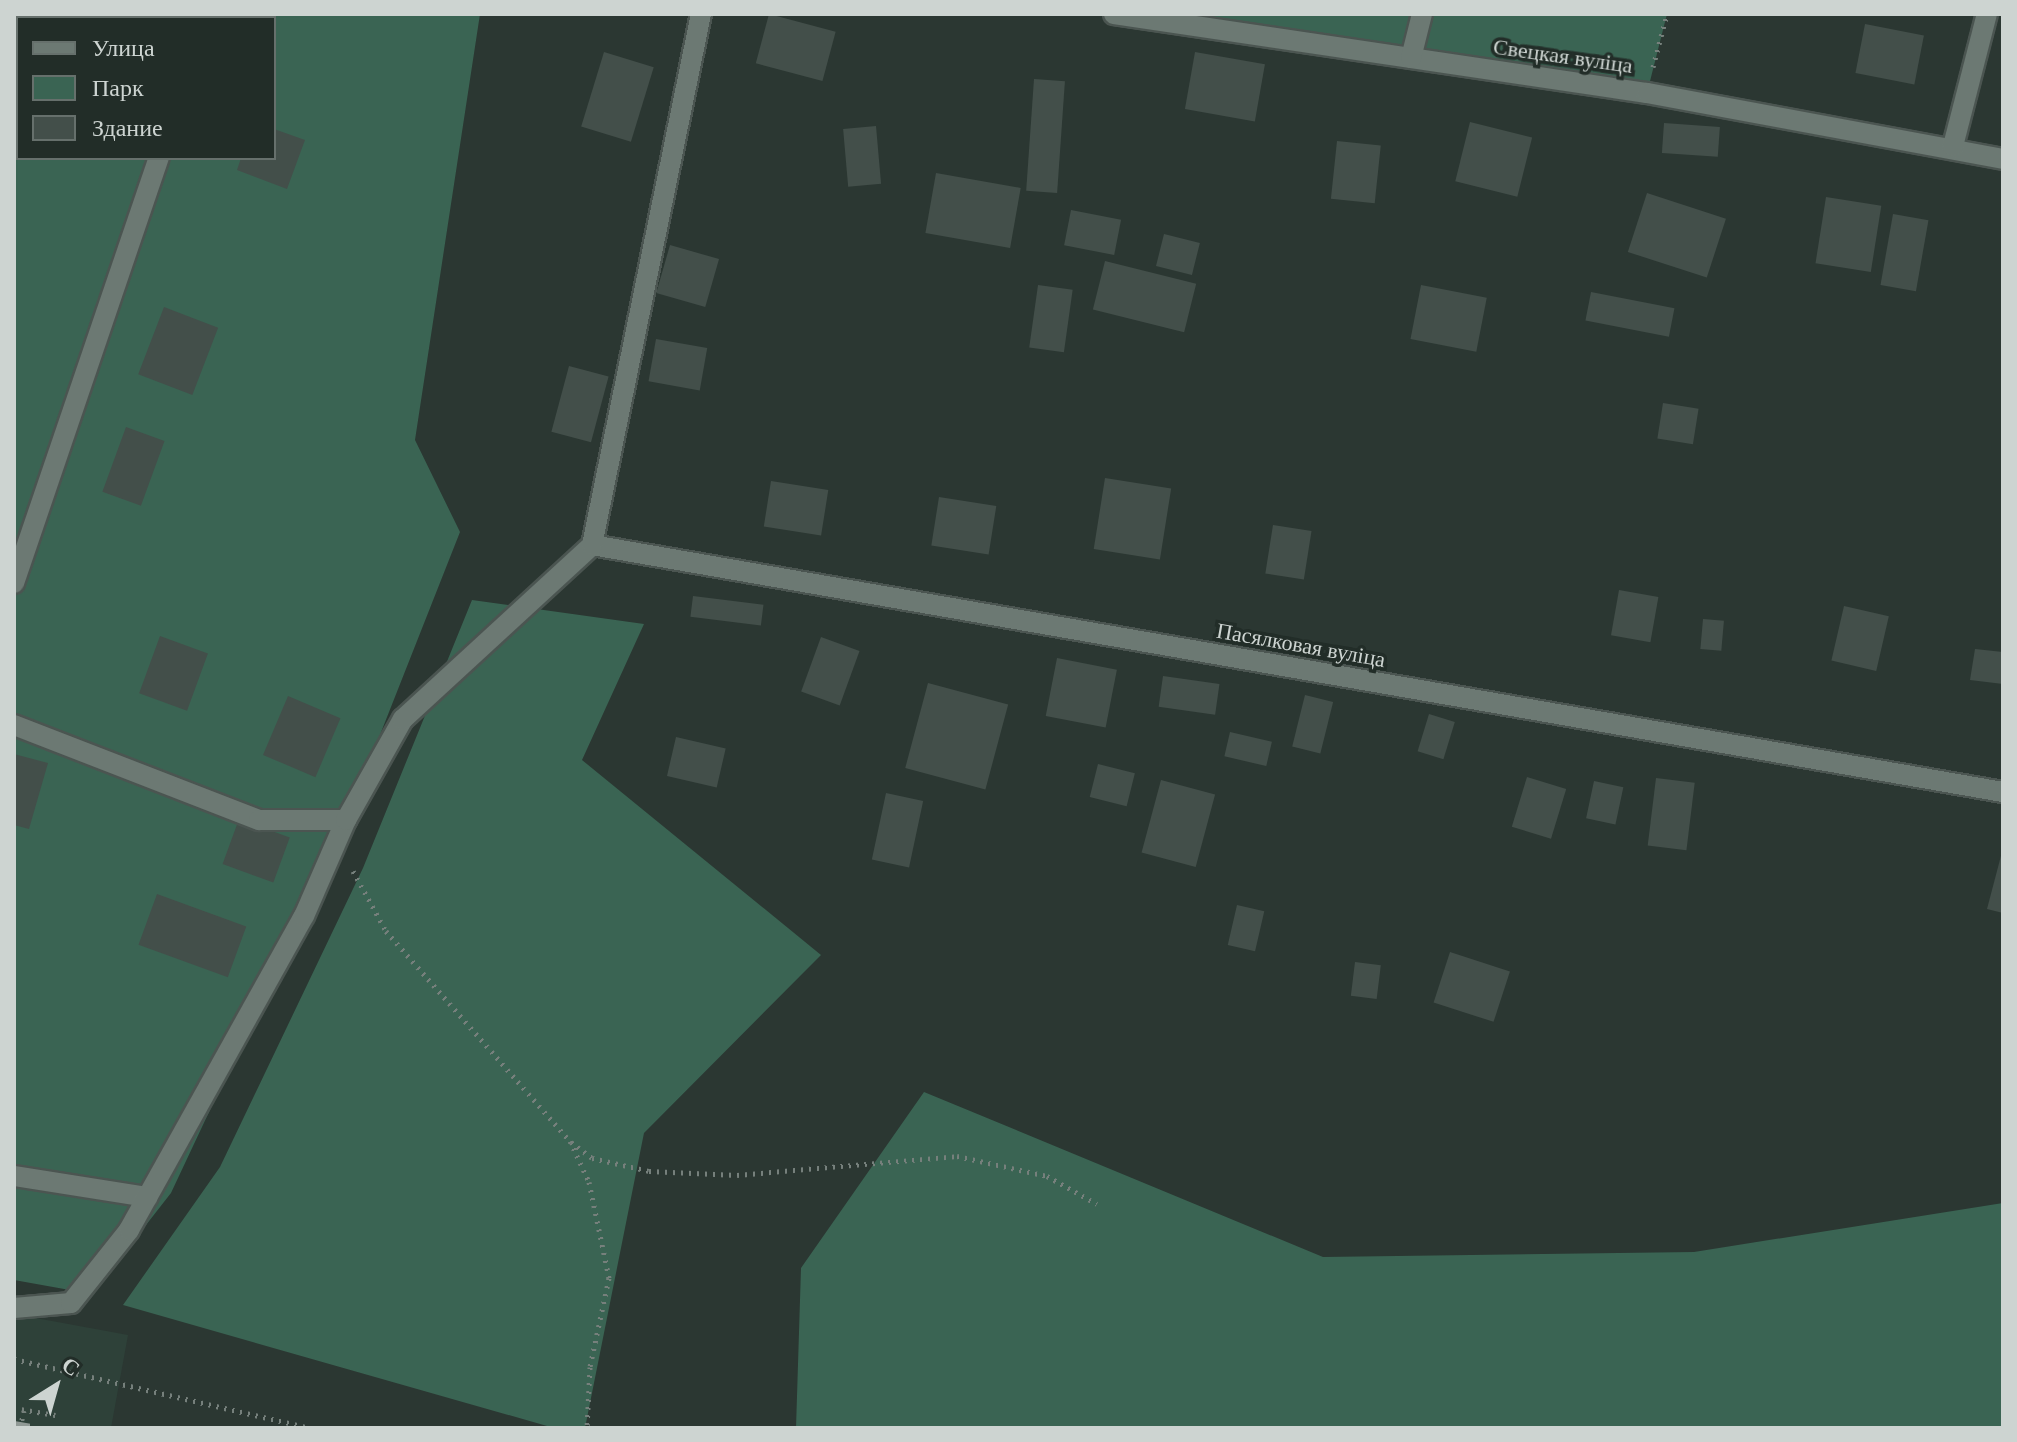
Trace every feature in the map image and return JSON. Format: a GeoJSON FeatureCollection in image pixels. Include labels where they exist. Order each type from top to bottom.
{"type":"FeatureCollection","features":[{"type":"Feature","properties":{"kind":"street"},"geometry":{"type":"LineString","coordinates":[[14,1308],[71,1303],[129,1230],[304,916],[346,820],[403,719],[592,545],[701,14]]}},
{"type":"Feature","properties":{"kind":"street","name":"Свецкая вуліца"},"geometry":{"type":"LineString","coordinates":[[1114,14],[1647,93],[1953,146],[2003,159]]}},
{"type":"Feature","properties":{"kind":"street"},"geometry":{"type":"LineString","coordinates":[[1411,58],[1422,14]]}},
{"type":"Feature","properties":{"kind":"street"},"geometry":{"type":"LineString","coordinates":[[1953,146],[1987,14]]}},
{"type":"Feature","properties":{"kind":"street"},"geometry":{"type":"LineString","coordinates":[[14,583],[158,160]]}},
{"type":"Feature","properties":{"kind":"street","name":"Пасялковая вуліца"},"geometry":{"type":"LineString","coordinates":[[592,545],[2003,792]]}},
{"type":"Feature","properties":{"kind":"street"},"geometry":{"type":"LineString","coordinates":[[14,725],[259,820],[346,820]]}},
{"type":"Feature","properties":{"kind":"street"},"geometry":{"type":"LineString","coordinates":[[14,1176],[147,1197]]}},
{"type":"Feature","properties":{"kind":"path"},"geometry":{"type":"LineString","coordinates":[[1647,93],[1667,14]]}},
{"type":"Feature","properties":{"kind":"path"},"geometry":{"type":"LineString","coordinates":[[336,842],[386,931],[570,1141],[592,1158],[649,1171],[737,1175],[957,1156],[1047,1176],[1097,1204]]}},
{"type":"Feature","properties":{"kind":"path"},"geometry":{"type":"LineString","coordinates":[[570,1141],[589,1182],[609,1278],[590,1367],[587,1428]]}},
{"type":"Feature","properties":{"kind":"path"},"geometry":{"type":"LineString","coordinates":[[14,1359],[310,1428]]}},
{"type":"Feature","properties":{"kind":"path"},"geometry":{"type":"LineString","coordinates":[[14,1408],[55,1415]]}},
{"type":"Feature","properties":{"kind":"path"},"geometry":{"type":"LineString","coordinates":[[20,1428],[24,1410]]}},
{"type":"Feature","properties":{"kind":"shaded area"},"geometry":{"type":"Polygon","coordinates":[[[14,1314],[128,1335],[111,1428],[14,1428],[14,1314]]]}},
{"type":"Feature","properties":{"kind":"green space"},"geometry":{"type":"Polygon","coordinates":[[[14,14],[480,14],[415,440],[460,532],[348,816],[171,1193],[92,1294],[14,1280],[14,14]]]}},
{"type":"Feature","properties":{"kind":"green space"},"geometry":{"type":"Polygon","coordinates":[[[1115,14],[1667,14],[1647,93],[1115,14]]]}},
{"type":"Feature","properties":{"kind":"green space"},"geometry":{"type":"Polygon","coordinates":[[[472,600],[644,624],[582,760],[821,955],[644,1133],[585,1428],[554,1428],[123,1305],[220,1167],[363,868],[472,600]]]}},
{"type":"Feature","properties":{"kind":"green space"},"geometry":{"type":"Polygon","coordinates":[[[924,1092],[1323,1257],[1694,1252],[2003,1203],[2003,1428],[796,1428],[801,1268],[924,1092]]]}},
{"type":"Feature","properties":{"kind":"building"},"geometry":{"type":"Polygon","coordinates":[[[769,14],[836,32],[822,81],[756,63],[769,14]]]}},
{"type":"Feature","properties":{"kind":"building"},"geometry":{"type":"Polygon","coordinates":[[[1865,24],[1924,35],[1914,85],[1855,73],[1865,24]]]}},
{"type":"Feature","properties":{"kind":"building"},"geometry":{"type":"Polygon","coordinates":[[[14,36],[16,69],[14,101],[14,36]]]}},
{"type":"Feature","properties":{"kind":"building"},"geometry":{"type":"Polygon","coordinates":[[[604,52],[654,67],[631,142],[581,127],[604,52]]]}},
{"type":"Feature","properties":{"kind":"building"},"geometry":{"type":"Polygon","coordinates":[[[1195,52],[1265,64],[1255,121],[1185,109],[1195,52]]]}},
{"type":"Feature","properties":{"kind":"building"},"geometry":{"type":"Polygon","coordinates":[[[1034,79],[1065,81],[1057,193],[1026,191],[1034,79]]]}},
{"type":"Feature","properties":{"kind":"building"},"geometry":{"type":"Polygon","coordinates":[[[1470,122],[1532,137],[1517,197],[1455,181],[1470,122]]]}},
{"type":"Feature","properties":{"kind":"building"},"geometry":{"type":"Polygon","coordinates":[[[1664,123],[1720,127],[1718,157],[1662,153],[1664,123]]]}},
{"type":"Feature","properties":{"kind":"building"},"geometry":{"type":"Polygon","coordinates":[[[876,126],[881,184],[848,187],[843,129],[876,126]]]}},
{"type":"Feature","properties":{"kind":"building"},"geometry":{"type":"Polygon","coordinates":[[[276,130],[305,140],[287,189],[237,170],[240,160],[276,160],[276,130]]]}},
{"type":"Feature","properties":{"kind":"building"},"geometry":{"type":"Polygon","coordinates":[[[1337,141],[1381,146],[1375,203],[1331,199],[1337,141]]]}},
{"type":"Feature","properties":{"kind":"building"},"geometry":{"type":"Polygon","coordinates":[[[936,173],[1021,188],[1010,248],[925,233],[936,173]]]}},
{"type":"Feature","properties":{"kind":"building"},"geometry":{"type":"Polygon","coordinates":[[[1647,193],[1726,219],[1707,278],[1628,252],[1647,193]]]}},
{"type":"Feature","properties":{"kind":"building"},"geometry":{"type":"Polygon","coordinates":[[[1826,197],[1881,206],[1871,272],[1816,263],[1826,197]]]}},
{"type":"Feature","properties":{"kind":"building"},"geometry":{"type":"Polygon","coordinates":[[[1071,210],[1121,220],[1114,255],[1064,245],[1071,210]]]}},
{"type":"Feature","properties":{"kind":"building"},"geometry":{"type":"Polygon","coordinates":[[[1893,214],[1928,220],[1916,291],[1880,285],[1893,214]]]}},
{"type":"Feature","properties":{"kind":"building"},"geometry":{"type":"Polygon","coordinates":[[[1164,234],[1200,243],[1192,275],[1156,266],[1164,234]]]}},
{"type":"Feature","properties":{"kind":"building"},"geometry":{"type":"Polygon","coordinates":[[[670,245],[719,259],[705,307],[656,293],[670,245]]]}},
{"type":"Feature","properties":{"kind":"building"},"geometry":{"type":"Polygon","coordinates":[[[1105,261],[1196,284],[1184,332],[1093,310],[1105,261]]]}},
{"type":"Feature","properties":{"kind":"building"},"geometry":{"type":"Polygon","coordinates":[[[1038,285],[1073,290],[1064,352],[1029,347],[1038,285]]]}},
{"type":"Feature","properties":{"kind":"building"},"geometry":{"type":"Polygon","coordinates":[[[1421,285],[1487,298],[1476,352],[1411,339],[1421,285]]]}},
{"type":"Feature","properties":{"kind":"building"},"geometry":{"type":"Polygon","coordinates":[[[1591,292],[1674,308],[1669,337],[1585,320],[1591,292]]]}},
{"type":"Feature","properties":{"kind":"building"},"geometry":{"type":"Polygon","coordinates":[[[164,307],[218,328],[192,395],[138,374],[164,307]]]}},
{"type":"Feature","properties":{"kind":"building"},"geometry":{"type":"Polygon","coordinates":[[[656,339],[707,348],[700,390],[649,381],[656,339]]]}},
{"type":"Feature","properties":{"kind":"building"},"geometry":{"type":"Polygon","coordinates":[[[569,366],[609,377],[591,442],[551,432],[569,366]]]}},
{"type":"Feature","properties":{"kind":"building"},"geometry":{"type":"Polygon","coordinates":[[[1663,403],[1699,409],[1693,444],[1657,439],[1663,403]]]}},
{"type":"Feature","properties":{"kind":"building"},"geometry":{"type":"Polygon","coordinates":[[[126,427],[165,441],[141,506],[102,492],[126,427]]]}},
{"type":"Feature","properties":{"kind":"building"},"geometry":{"type":"Polygon","coordinates":[[[1105,478],[1171,488],[1160,560],[1094,549],[1105,478]]]}},
{"type":"Feature","properties":{"kind":"building"},"geometry":{"type":"Polygon","coordinates":[[[771,481],[828,490],[821,536],[764,526],[771,481]]]}},
{"type":"Feature","properties":{"kind":"building"},"geometry":{"type":"Polygon","coordinates":[[[939,497],[996,506],[989,554],[931,545],[939,497]]]}},
{"type":"Feature","properties":{"kind":"building"},"geometry":{"type":"Polygon","coordinates":[[[1273,525],[1312,531],[1304,579],[1265,573],[1273,525]]]}},
{"type":"Feature","properties":{"kind":"building"},"geometry":{"type":"Polygon","coordinates":[[[1619,590],[1658,597],[1650,642],[1611,635],[1619,590]]]}},
{"type":"Feature","properties":{"kind":"building"},"geometry":{"type":"Polygon","coordinates":[[[693,596],[763,605],[761,625],[690,617],[693,596]]]}},
{"type":"Feature","properties":{"kind":"building"},"geometry":{"type":"Polygon","coordinates":[[[1844,606],[1889,616],[1876,671],[1831,661],[1844,606]]]}},
{"type":"Feature","properties":{"kind":"building"},"geometry":{"type":"Polygon","coordinates":[[[1703,619],[1724,621],[1721,651],[1700,649],[1703,619]]]}},
{"type":"Feature","properties":{"kind":"building"},"geometry":{"type":"Polygon","coordinates":[[[160,636],[208,653],[187,711],[139,693],[160,636]]]}},
{"type":"Feature","properties":{"kind":"building"},"geometry":{"type":"Polygon","coordinates":[[[821,637],[860,651],[840,706],[801,692],[821,637]]]}},
{"type":"Feature","properties":{"kind":"building"},"geometry":{"type":"Polygon","coordinates":[[[1975,649],[2003,652],[2003,684],[1970,680],[1975,649]]]}},
{"type":"Feature","properties":{"kind":"building"},"geometry":{"type":"Polygon","coordinates":[[[1057,658],[1117,670],[1106,728],[1046,716],[1057,658]]]}},
{"type":"Feature","properties":{"kind":"building"},"geometry":{"type":"Polygon","coordinates":[[[1163,676],[1219,684],[1215,715],[1159,707],[1163,676]]]}},
{"type":"Feature","properties":{"kind":"building"},"geometry":{"type":"Polygon","coordinates":[[[928,683],[1008,704],[985,789],[905,768],[928,683]]]}},
{"type":"Feature","properties":{"kind":"building"},"geometry":{"type":"Polygon","coordinates":[[[1305,695],[1333,702],[1320,753],[1292,746],[1305,695]]]}},
{"type":"Feature","properties":{"kind":"building"},"geometry":{"type":"Polygon","coordinates":[[[288,696],[340,718],[315,777],[263,755],[288,696]]]}},
{"type":"Feature","properties":{"kind":"building"},"geometry":{"type":"Polygon","coordinates":[[[1429,714],[1455,722],[1443,759],[1418,751],[1429,714]]]}},
{"type":"Feature","properties":{"kind":"building"},"geometry":{"type":"Polygon","coordinates":[[[1230,732],[1272,742],[1266,766],[1224,756],[1230,732]]]}},
{"type":"Feature","properties":{"kind":"building"},"geometry":{"type":"Polygon","coordinates":[[[676,737],[726,748],[717,787],[667,776],[676,737]]]}},
{"type":"Feature","properties":{"kind":"building"},"geometry":{"type":"Polygon","coordinates":[[[14,754],[48,763],[29,829],[14,825],[14,754]]]}},
{"type":"Feature","properties":{"kind":"building"},"geometry":{"type":"Polygon","coordinates":[[[1098,764],[1135,773],[1127,806],[1090,797],[1098,764]]]}},
{"type":"Feature","properties":{"kind":"building"},"geometry":{"type":"Polygon","coordinates":[[[1527,777],[1566,789],[1551,839],[1512,827],[1527,777]]]}},
{"type":"Feature","properties":{"kind":"building"},"geometry":{"type":"Polygon","coordinates":[[[1656,778],[1695,783],[1686,850],[1648,845],[1656,778]]]}},
{"type":"Feature","properties":{"kind":"building"},"geometry":{"type":"Polygon","coordinates":[[[1161,780],[1215,794],[1196,867],[1142,852],[1161,780]]]}},
{"type":"Feature","properties":{"kind":"building"},"geometry":{"type":"Polygon","coordinates":[[[1594,781],[1623,787],[1615,824],[1586,818],[1594,781]]]}},
{"type":"Feature","properties":{"kind":"building"},"geometry":{"type":"Polygon","coordinates":[[[886,793],[923,801],[909,867],[872,860],[886,793]]]}},
{"type":"Feature","properties":{"kind":"building"},"geometry":{"type":"Polygon","coordinates":[[[239,819],[290,837],[273,883],[223,864],[239,819]]]}},
{"type":"Feature","properties":{"kind":"building"},"geometry":{"type":"Polygon","coordinates":[[[2003,852],[2003,913],[1987,909],[2003,852]]]}},
{"type":"Feature","properties":{"kind":"building"},"geometry":{"type":"Polygon","coordinates":[[[157,894],[246,926],[228,977],[139,945],[157,894]]]}},
{"type":"Feature","properties":{"kind":"building"},"geometry":{"type":"Polygon","coordinates":[[[1237,905],[1264,911],[1255,951],[1228,945],[1237,905]]]}},
{"type":"Feature","properties":{"kind":"building"},"geometry":{"type":"Polygon","coordinates":[[[1450,952],[1510,971],[1494,1022],[1434,1002],[1450,952]]]}},
{"type":"Feature","properties":{"kind":"building"},"geometry":{"type":"Polygon","coordinates":[[[1355,962],[1381,965],[1377,999],[1351,996],[1355,962]]]}},
{"type":"Feature","properties":{"kind":"railway"},"geometry":{"type":"LineString","coordinates":[[14,1424],[36,1428]]}}]}
